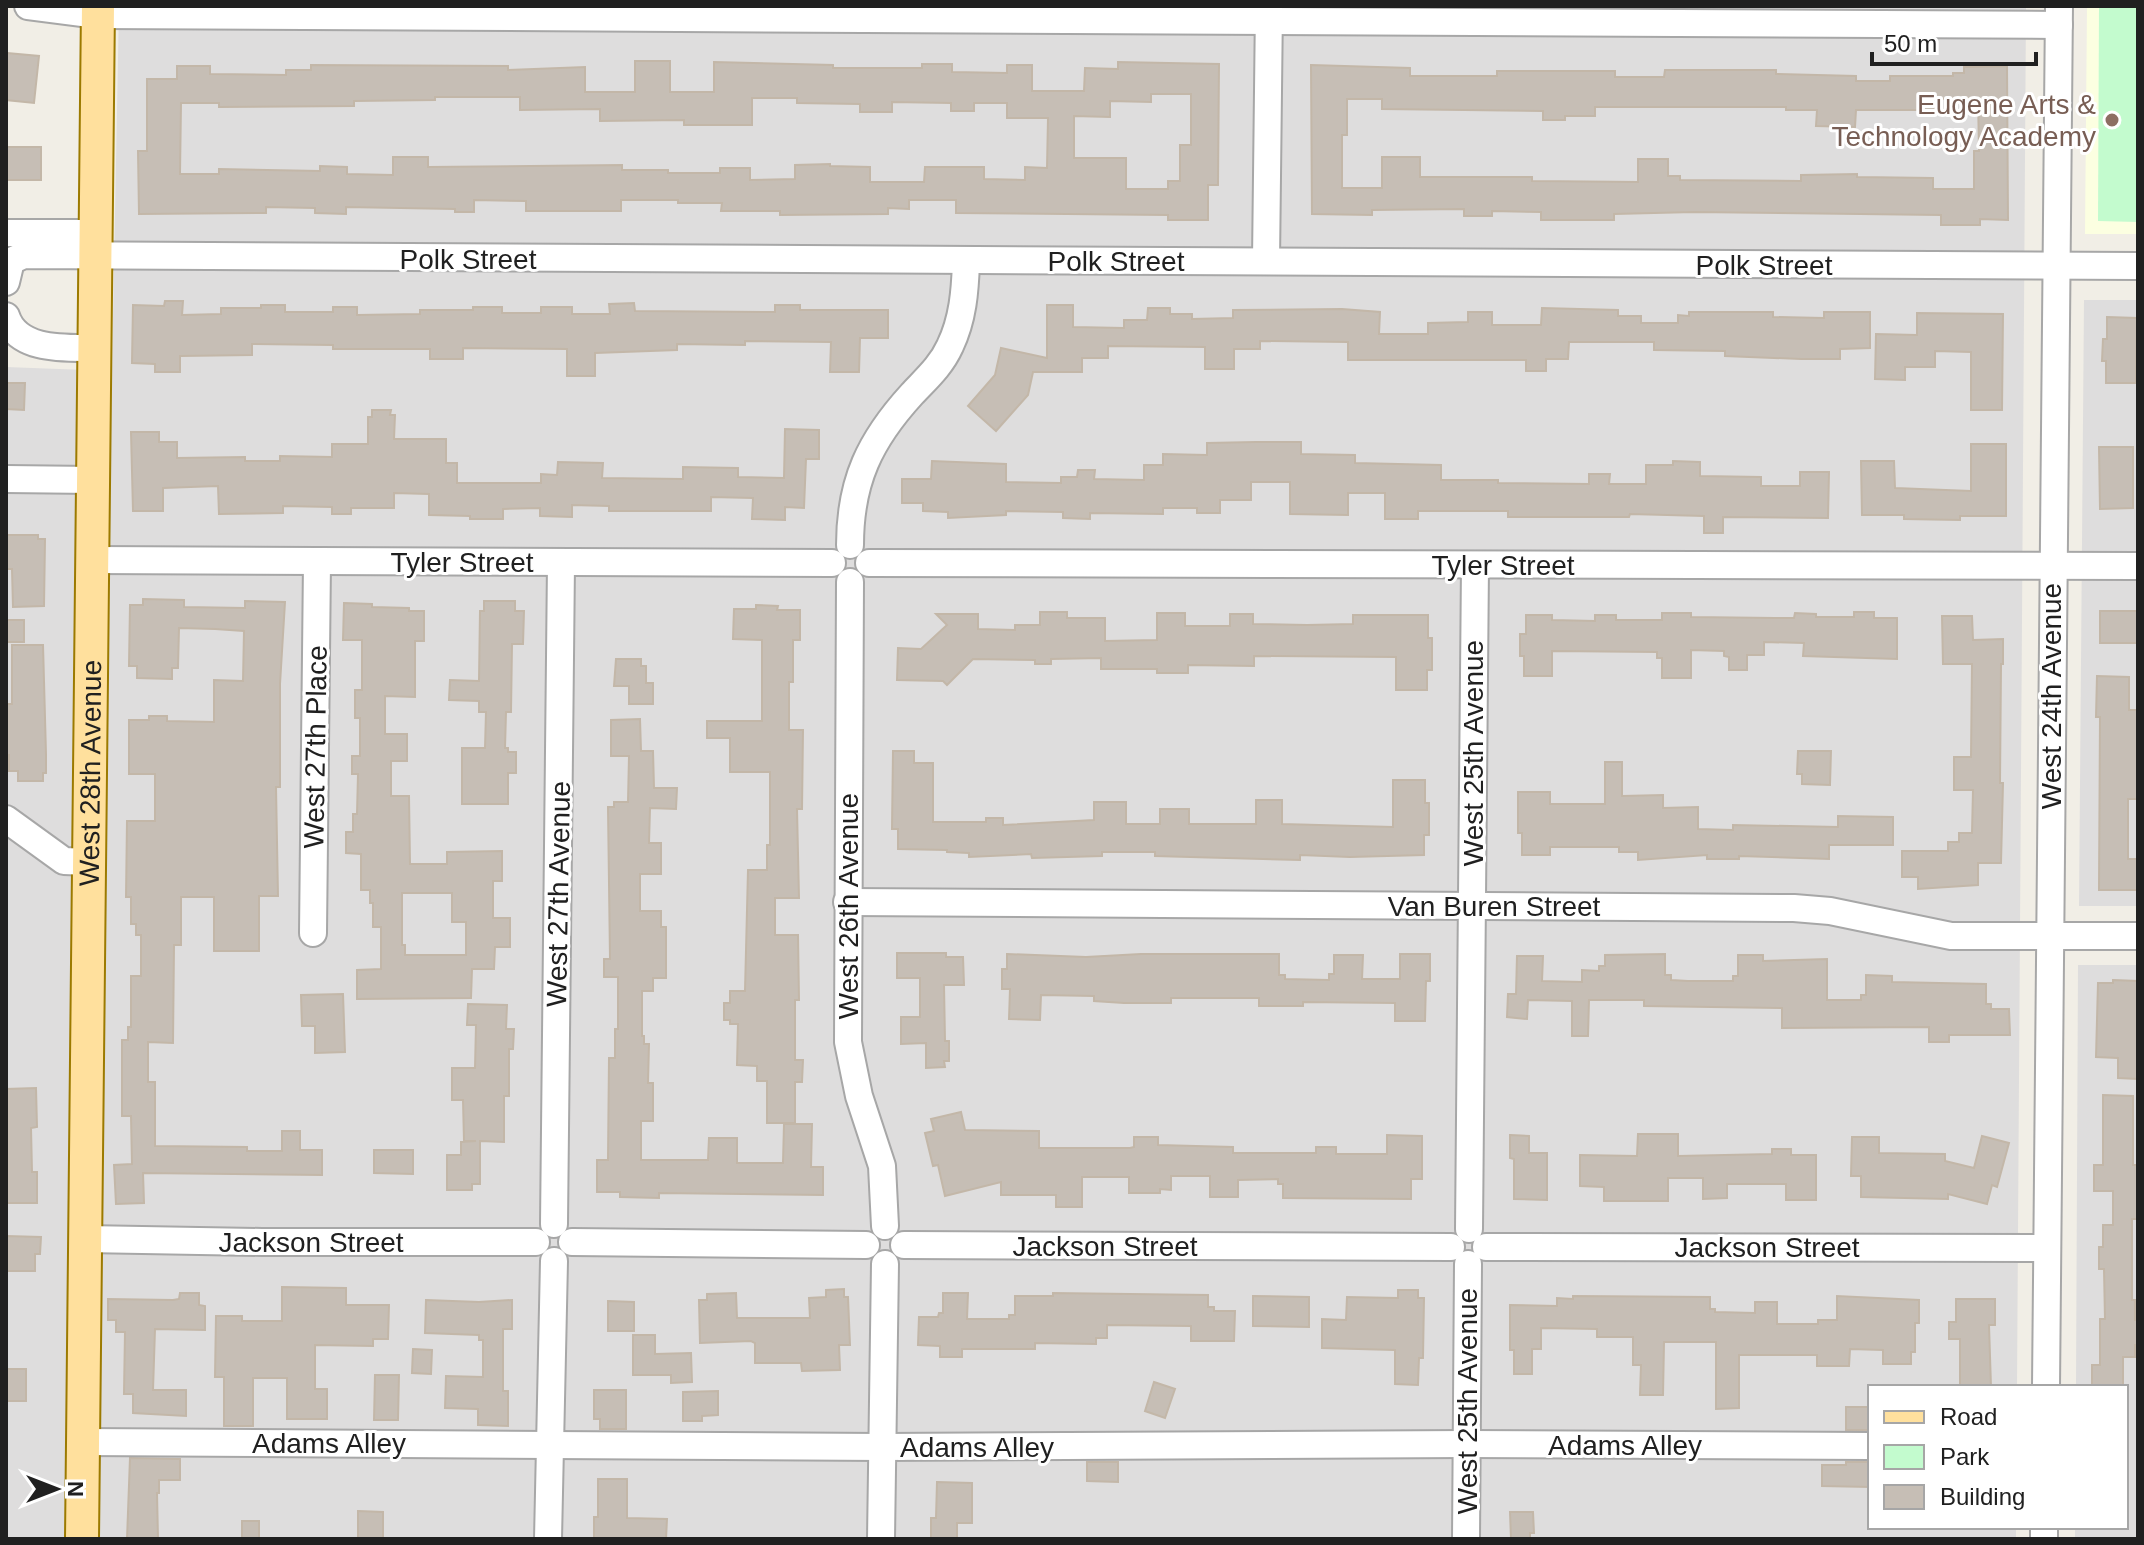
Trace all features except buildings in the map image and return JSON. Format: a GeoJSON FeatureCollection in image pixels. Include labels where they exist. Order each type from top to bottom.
{"type":"FeatureCollection","features":[{"type":"Feature","properties":{"kind":"main road","name":"West 28th Avenue"},"geometry":{"type":"LineString","coordinates":[[82,1539],[98,11]]}},
{"type":"Feature","properties":{"kind":"street"},"geometry":{"type":"LineString","coordinates":[[28,6],[98,11],[2059,15]]}},
{"type":"Feature","properties":{"kind":"street"},"geometry":{"type":"LineString","coordinates":[[1266,261],[1268,14]]}},
{"type":"Feature","properties":{"kind":"street","name":"West 24th Avenue"},"geometry":{"type":"LineString","coordinates":[[2046,1385],[2059,15]]}},
{"type":"Feature","properties":{"kind":"street"},"geometry":{"type":"LineString","coordinates":[[6,233],[94,244]]}},
{"type":"Feature","properties":{"kind":"street"},"geometry":{"type":"LineString","coordinates":[[6,282],[11,261],[24,255],[94,244]]}},
{"type":"Feature","properties":{"kind":"street","name":"Polk Street"},"geometry":{"type":"LineString","coordinates":[[94,244],[966,262],[2138,266]]}},
{"type":"Feature","properties":{"kind":"street","name":"West 26th Avenue"},"geometry":{"type":"LineString","coordinates":[[885,1226],[882,1166],[859,1096],[848,1042],[850,563],[856,488],[866,458],[880,432],[936,371],[950,348],[965,299],[966,262]]}},
{"type":"Feature","properties":{"kind":"street"},"geometry":{"type":"LineString","coordinates":[[6,316],[19,335],[31,341],[52,348],[94,348]]}},
{"type":"Feature","properties":{"kind":"street"},"geometry":{"type":"LineString","coordinates":[[6,479],[93,480]]}},
{"type":"Feature","properties":{"kind":"street","name":"Tyler Street"},"geometry":{"type":"LineString","coordinates":[[92,560],[2138,566]]}},
{"type":"Feature","properties":{"kind":"street","name":"West 27th Place"},"geometry":{"type":"LineString","coordinates":[[313,933],[317,562]]}},
{"type":"Feature","properties":{"kind":"street","name":"West 27th Avenue"},"geometry":{"type":"LineString","coordinates":[[548,1539],[561,563]]}},
{"type":"Feature","properties":{"kind":"street","name":"West 25th Avenue"},"geometry":{"type":"LineString","coordinates":[[1466,1539],[1475,565]]}},
{"type":"Feature","properties":{"kind":"street"},"geometry":{"type":"LineString","coordinates":[[6,819],[64,861],[89,862]]}},
{"type":"Feature","properties":{"kind":"street","name":"Van Buren Street"},"geometry":{"type":"LineString","coordinates":[[847,902],[1794,908],[1830,911],[1951,936],[2138,936]]}},
{"type":"Feature","properties":{"kind":"street"},"geometry":{"type":"LineString","coordinates":[[885,1226],[897,1230],[904,1245],[898,1259],[885,1264],[871,1259],[866,1245],[873,1231],[885,1226]]}},
{"type":"Feature","properties":{"kind":"street","name":"Jackson Street"},"geometry":{"type":"LineString","coordinates":[[85,1239],[866,1245]]}},
{"type":"Feature","properties":{"kind":"street","name":"Jackson Street"},"geometry":{"type":"LineString","coordinates":[[904,1245],[2047,1248]]}},
{"type":"Feature","properties":{"kind":"street"},"geometry":{"type":"LineString","coordinates":[[881,1539],[885,1264]]}},
{"type":"Feature","properties":{"kind":"street","name":"Adams Alley"},"geometry":{"type":"LineString","coordinates":[[83,1442],[882,1447],[1467,1444],[1868,1446]]}},
{"type":"Feature","properties":{"kind":"shaded area"},"geometry":{"type":"Polygon","coordinates":[[[119,6],[2026,6],[2017,1385],[1868,1385],[1868,1529],[2016,1529],[2016,1539],[6,1539],[6,367],[112,371],[119,6]]]}},
{"type":"Feature","properties":{"kind":"shaded area","name":"Eugene Arts & Technology Academy"},"geometry":{"type":"Polygon","coordinates":[[[2087,6],[2138,6],[2138,234],[2085,234],[2087,6]]]}},
{"type":"Feature","properties":{"kind":"shaded area"},"geometry":{"type":"Polygon","coordinates":[[[2084,300],[2138,300],[2138,906],[2079,906],[2084,300]]]}},
{"type":"Feature","properties":{"kind":"shaded area"},"geometry":{"type":"Polygon","coordinates":[[[2078,965],[2138,965],[2138,1539],[2075,1539],[2075,1529],[2128,1529],[2128,1385],[2076,1385],[2078,965]]]}},
{"type":"Feature","properties":{"kind":"green space","name":"Eugene Arts & Technology Academy"},"geometry":{"type":"Polygon","coordinates":[[[2099,6],[2138,6],[2138,222],[2098,221],[2099,6]]]}},
{"type":"Feature","properties":{"kind":"place","name":"Eugene Arts & Technology Academy"},"geometry":{"type":"Point","coordinates":[2112,120]}}]}
